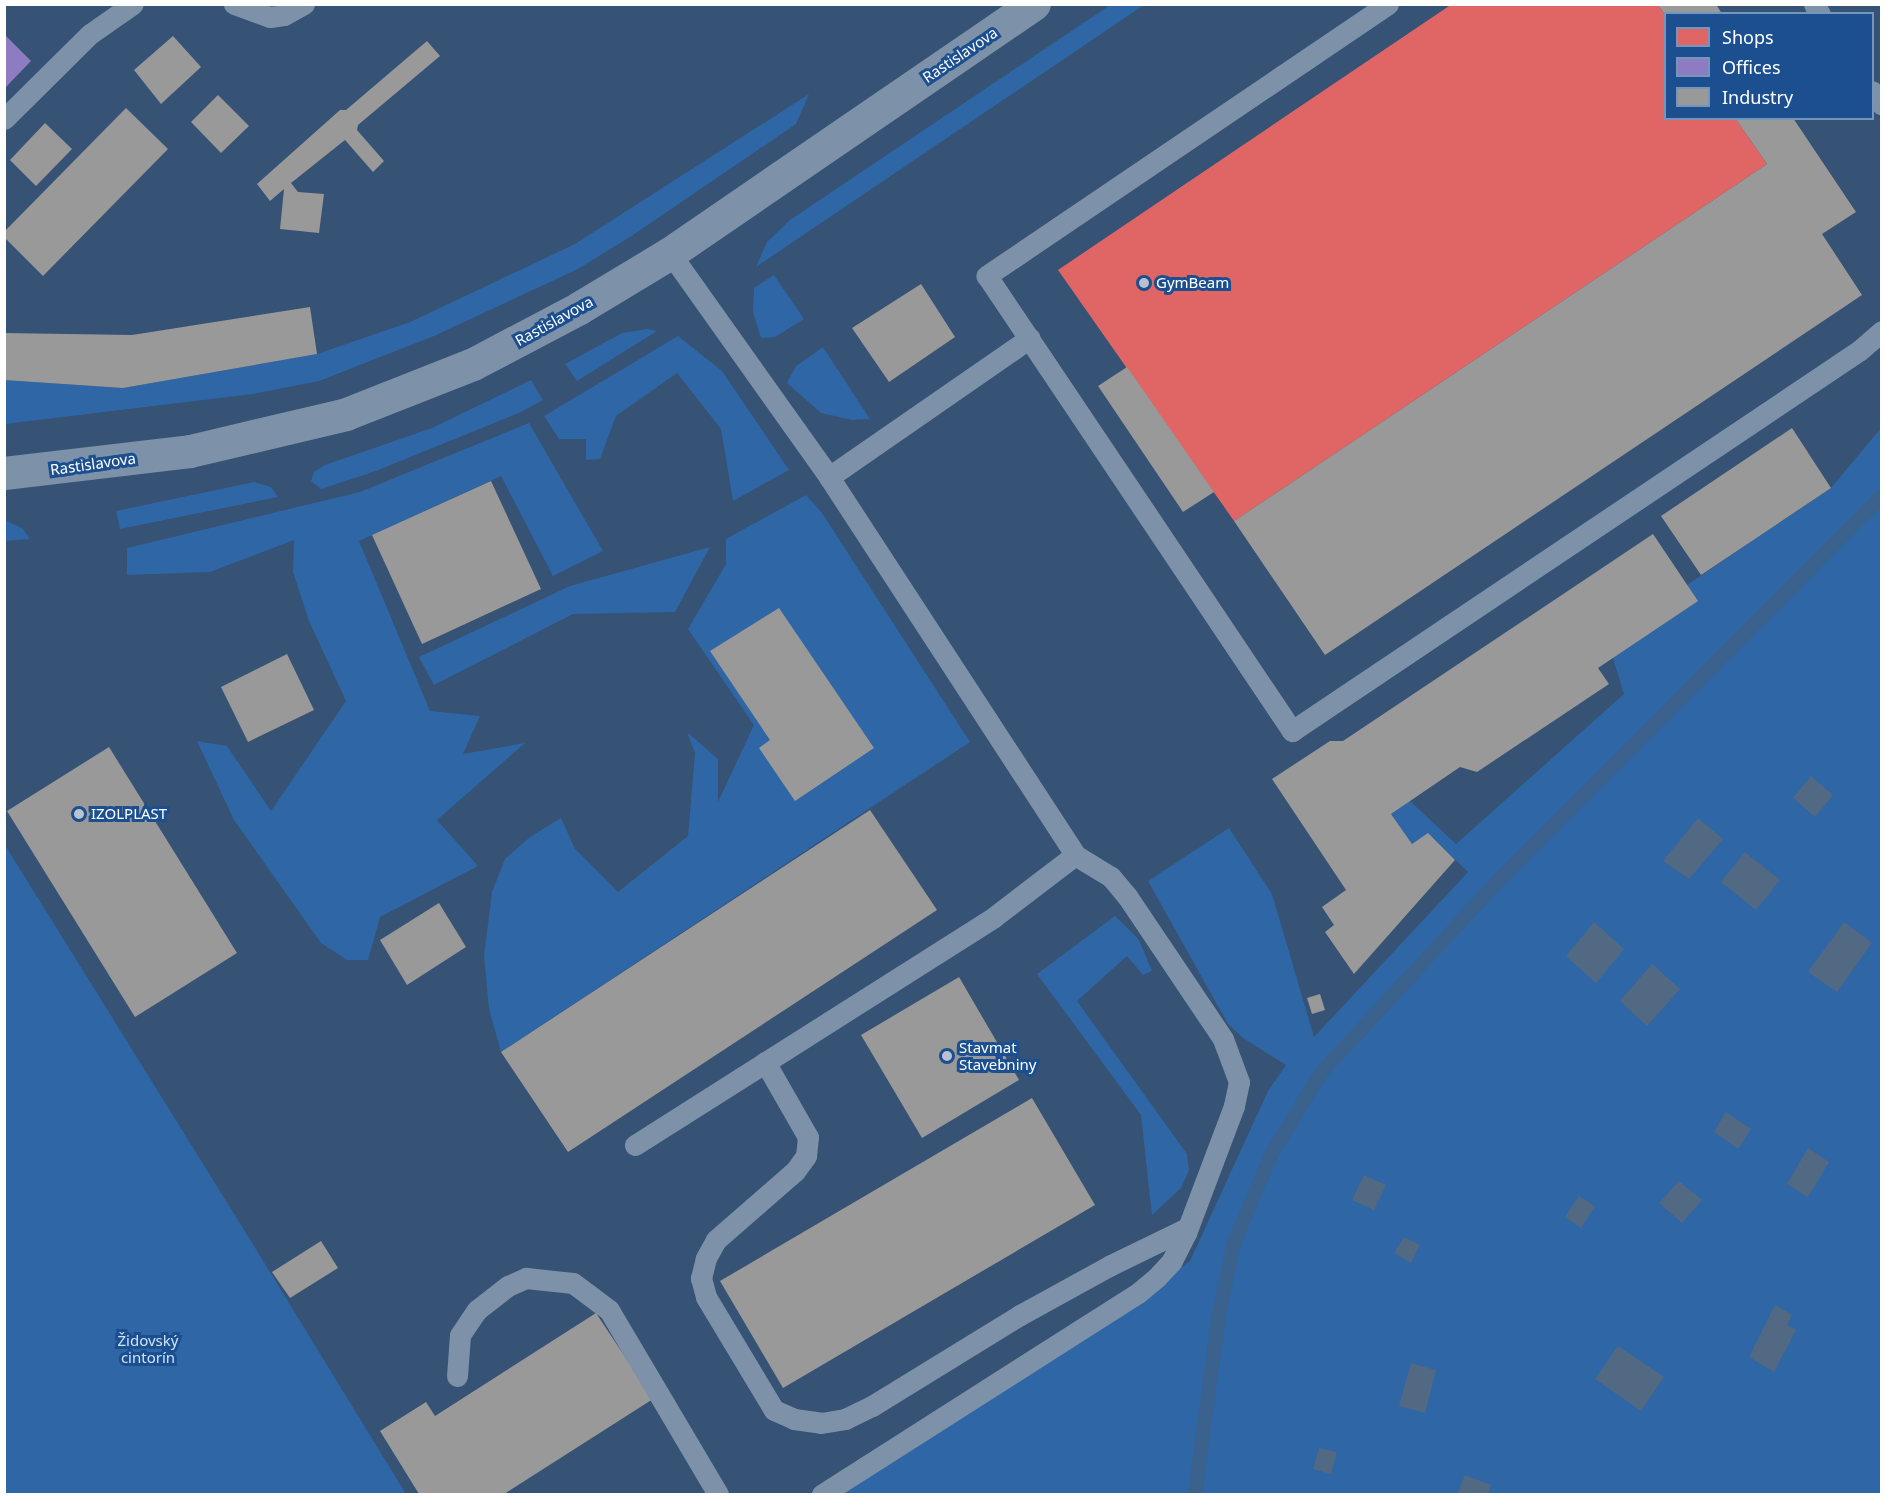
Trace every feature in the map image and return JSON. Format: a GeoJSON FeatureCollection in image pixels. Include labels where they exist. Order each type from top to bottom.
{"type":"FeatureCollection","features":[{"type":"Feature","properties":{"kind":"street","name":"Rastislavova"},"geometry":{"type":"LineString","coordinates":[[4,473],[190,451],[346,414],[473,364],[579,308],[670,253],[1034,4]]}},
{"type":"Feature","properties":{"kind":"lane"},"geometry":{"type":"LineString","coordinates":[[4,119],[90,34],[133,4]]}},
{"type":"Feature","properties":{"kind":"lane"},"geometry":{"type":"LineString","coordinates":[[234,4],[270,17],[284,15],[304,4]]}},
{"type":"Feature","properties":{"kind":"lane"},"geometry":{"type":"LineString","coordinates":[[1388,4],[987,276],[1292,731],[1860,350],[1881,331]]}},
{"type":"Feature","properties":{"kind":"lane"},"geometry":{"type":"LineString","coordinates":[[670,253],[829,477],[1075,855],[1111,877],[1127,896],[1234,1062],[1239,1082],[1234,1106],[1172,1261],[1138,1293],[822,1494]]}},
{"type":"Feature","properties":{"kind":"lane"},"geometry":{"type":"LineString","coordinates":[[829,477],[1030,338]]}},
{"type":"Feature","properties":{"kind":"lane"},"geometry":{"type":"LineString","coordinates":[[635,1145],[994,917],[1075,855]]}},
{"type":"Feature","properties":{"kind":"lane"},"geometry":{"type":"LineString","coordinates":[[765,1062],[808,1137],[806,1156],[795,1171],[716,1240],[701,1278],[706,1297],[774,1410],[794,1419],[821,1423],[845,1419],[872,1406],[1020,1315],[1109,1266],[1187,1228]]}},
{"type":"Feature","properties":{"kind":"lane"},"geometry":{"type":"LineString","coordinates":[[457,1376],[460,1335],[477,1310],[508,1286],[526,1278],[573,1283],[609,1310],[718,1494]]}},
{"type":"Feature","properties":{"kind":"green space"},"geometry":{"type":"Polygon","coordinates":[[[1110,5],[1144,5],[756,267],[767,242],[790,220],[1110,5]]]}},
{"type":"Feature","properties":{"kind":"green space"},"geometry":{"type":"Polygon","coordinates":[[[809,94],[796,124],[633,235],[578,269],[434,336],[319,381],[253,394],[5,424],[4,380],[123,388],[317,354],[410,322],[575,244],[809,94]]]}},
{"type":"Feature","properties":{"kind":"green space"},"geometry":{"type":"Polygon","coordinates":[[[774,275],[804,319],[775,337],[761,338],[753,312],[754,288],[774,275]]]}},
{"type":"Feature","properties":{"kind":"green space"},"geometry":{"type":"Polygon","coordinates":[[[647,329],[657,331],[577,381],[565,364],[622,333],[647,329]]]}},
{"type":"Feature","properties":{"kind":"green space"},"geometry":{"type":"Polygon","coordinates":[[[678,336],[722,371],[789,470],[733,501],[721,429],[677,373],[616,416],[600,459],[586,460],[586,439],[559,439],[544,416],[678,336]]]}},
{"type":"Feature","properties":{"kind":"green space"},"geometry":{"type":"Polygon","coordinates":[[[823,347],[870,419],[852,420],[821,413],[787,383],[796,366],[823,347]]]}},
{"type":"Feature","properties":{"kind":"green space"},"geometry":{"type":"Polygon","coordinates":[[[531,380],[543,400],[521,412],[376,471],[321,489],[311,481],[314,472],[325,465],[432,428],[531,380]]]}},
{"type":"Feature","properties":{"kind":"green space"},"geometry":{"type":"Polygon","coordinates":[[[529,423],[603,551],[553,576],[501,476],[359,541],[430,711],[480,716],[463,754],[525,743],[437,820],[478,866],[380,917],[368,960],[347,960],[321,943],[234,820],[197,741],[227,746],[271,811],[346,701],[309,621],[293,572],[294,540],[210,572],[127,575],[127,548],[360,492],[529,423]]]}},
{"type":"Feature","properties":{"kind":"green space"},"geometry":{"type":"Polygon","coordinates":[[[1881,428],[1881,1494],[840,1494],[1135,1303],[1190,1261],[1268,1091],[1286,1065],[1243,1038],[1228,1024],[1148,881],[1229,828],[1272,894],[1314,1037],[1468,872],[1428,834],[1412,844],[1391,814],[1410,801],[1456,844],[1624,694],[1613,658],[1687,585],[1831,488],[1881,428]]]}},
{"type":"Feature","properties":{"kind":"green space"},"geometry":{"type":"Polygon","coordinates":[[[254,482],[271,487],[278,497],[120,529],[116,511],[254,482]]]}},
{"type":"Feature","properties":{"kind":"green space"},"geometry":{"type":"Polygon","coordinates":[[[806,495],[822,513],[970,742],[501,1052],[489,1009],[484,956],[492,892],[505,859],[530,837],[561,818],[575,849],[618,892],[688,836],[695,753],[687,732],[718,759],[718,802],[754,725],[688,629],[726,564],[726,539],[806,495]]]}},
{"type":"Feature","properties":{"kind":"green space"},"geometry":{"type":"Polygon","coordinates":[[[5,520],[23,529],[30,539],[5,541],[5,520]]]}},
{"type":"Feature","properties":{"kind":"green space"},"geometry":{"type":"Polygon","coordinates":[[[710,547],[675,612],[573,614],[434,685],[419,657],[570,586],[710,547]]]}},
{"type":"Feature","properties":{"kind":"green space","name":"Židovský cintorín"},"geometry":{"type":"Polygon","coordinates":[[[5,845],[251,1241],[406,1494],[5,1494],[5,845]]]}},
{"type":"Feature","properties":{"kind":"green space"},"geometry":{"type":"Polygon","coordinates":[[[1115,916],[1139,940],[1152,971],[1143,975],[1127,956],[1077,1001],[1187,1154],[1189,1170],[1181,1188],[1152,1215],[1141,1115],[1037,974],[1115,916]]]}},
{"type":"Feature","properties":{"kind":"building: Shops"},"geometry":{"type":"Polygon","coordinates":[[[1452,4],[1657,4],[1664,13],[1664,120],[1736,120],[1767,164],[1234,521],[1058,270],[1452,4]]]}},
{"type":"Feature","properties":{"kind":"building: Offices"},"geometry":{"type":"Polygon","coordinates":[[[4,34],[31,61],[4,89],[4,34]]]}},
{"type":"Feature","properties":{"kind":"building: Industry"},"geometry":{"type":"Polygon","coordinates":[[[1657,4],[1716,4],[1721,12],[1664,12],[1657,4]]]}},
{"type":"Feature","properties":{"kind":"building: Industry"},"geometry":{"type":"Polygon","coordinates":[[[173,36],[201,67],[161,104],[134,70],[173,36]]]}},
{"type":"Feature","properties":{"kind":"building: Industry"},"geometry":{"type":"Polygon","coordinates":[[[427,41],[440,56],[358,125],[357,130],[384,161],[373,172],[345,140],[291,183],[298,192],[324,194],[319,233],[280,229],[284,189],[270,201],[257,184],[340,110],[346,110],[427,41]]]}},
{"type":"Feature","properties":{"kind":"building: Industry"},"geometry":{"type":"Polygon","coordinates":[[[218,95],[249,126],[221,153],[191,122],[218,95]]]}},
{"type":"Feature","properties":{"kind":"building: Industry"},"geometry":{"type":"Polygon","coordinates":[[[126,108],[168,149],[43,276],[4,237],[4,232],[126,108]]]}},
{"type":"Feature","properties":{"kind":"building: Industry"},"geometry":{"type":"Polygon","coordinates":[[[1736,120],[1794,120],[1856,212],[1822,234],[1862,295],[1325,655],[1234,521],[1767,164],[1736,120]]]}},
{"type":"Feature","properties":{"kind":"building: Industry"},"geometry":{"type":"Polygon","coordinates":[[[45,123],[72,149],[36,186],[10,160],[45,123]]]}},
{"type":"Feature","properties":{"kind":"building: Industry"},"geometry":{"type":"Polygon","coordinates":[[[921,284],[955,337],[889,382],[852,328],[921,284]]]}},
{"type":"Feature","properties":{"kind":"building: Industry"},"geometry":{"type":"Polygon","coordinates":[[[310,307],[317,354],[123,388],[4,380],[4,333],[132,335],[310,307]]]}},
{"type":"Feature","properties":{"kind":"building: Industry"},"geometry":{"type":"Polygon","coordinates":[[[1127,367],[1214,492],[1183,512],[1098,386],[1127,367]]]}},
{"type":"Feature","properties":{"kind":"building: Industry"},"geometry":{"type":"Polygon","coordinates":[[[1792,428],[1831,488],[1701,575],[1661,516],[1792,428]]]}},
{"type":"Feature","properties":{"kind":"building: Industry"},"geometry":{"type":"Polygon","coordinates":[[[491,481],[541,589],[422,644],[372,535],[491,481]]]}},
{"type":"Feature","properties":{"kind":"building: Industry"},"geometry":{"type":"Polygon","coordinates":[[[1653,534],[1698,601],[1598,668],[1609,684],[1477,772],[1460,767],[1391,814],[1412,844],[1428,833],[1455,860],[1354,974],[1325,932],[1334,925],[1322,907],[1346,890],[1272,779],[1330,741],[1343,741],[1653,534]]]}},
{"type":"Feature","properties":{"kind":"building: Industry"},"geometry":{"type":"Polygon","coordinates":[[[779,608],[874,748],[795,801],[759,748],[770,740],[710,651],[779,608]]]}},
{"type":"Feature","properties":{"kind":"building: Industry"},"geometry":{"type":"Polygon","coordinates":[[[287,654],[314,710],[248,742],[221,687],[287,654]]]}},
{"type":"Feature","properties":{"kind":"building: Industry"},"geometry":{"type":"Polygon","coordinates":[[[109,747],[237,953],[135,1017],[7,811],[109,747]]]}},
{"type":"Feature","properties":{"kind":"building: Industry"},"geometry":{"type":"Polygon","coordinates":[[[870,810],[937,910],[568,1152],[501,1052],[870,810]]]}},
{"type":"Feature","properties":{"kind":"building: Industry"},"geometry":{"type":"Polygon","coordinates":[[[439,903],[466,947],[407,985],[380,940],[439,903]]]}},
{"type":"Feature","properties":{"kind":"building: Industry"},"geometry":{"type":"Polygon","coordinates":[[[959,977],[1019,1080],[922,1138],[861,1035],[959,977]]]}},
{"type":"Feature","properties":{"kind":"building: Industry"},"geometry":{"type":"Polygon","coordinates":[[[1320,994],[1325,1010],[1312,1014],[1307,998],[1320,994]]]}},
{"type":"Feature","properties":{"kind":"building: Industry"},"geometry":{"type":"Polygon","coordinates":[[[1032,1098],[1095,1205],[783,1388],[720,1281],[1032,1098]]]}},
{"type":"Feature","properties":{"kind":"building: Industry"},"geometry":{"type":"Polygon","coordinates":[[[321,1241],[338,1268],[290,1298],[272,1272],[321,1241]]]}},
{"type":"Feature","properties":{"kind":"building: Industry"},"geometry":{"type":"Polygon","coordinates":[[[596,1313],[653,1399],[504,1494],[419,1494],[380,1431],[426,1402],[435,1416],[596,1313]]]}},
{"type":"Feature","properties":{"kind":"building: Other"},"geometry":{"type":"Polygon","coordinates":[[[1811,776],[1833,795],[1815,817],[1793,798],[1811,776]]]}},
{"type":"Feature","properties":{"kind":"building: Other"},"geometry":{"type":"Polygon","coordinates":[[[1698,818],[1723,839],[1689,879],[1663,861],[1698,818]]]}},
{"type":"Feature","properties":{"kind":"building: Other"},"geometry":{"type":"Polygon","coordinates":[[[1745,852],[1780,880],[1756,910],[1721,882],[1745,852]]]}},
{"type":"Feature","properties":{"kind":"building: Other"},"geometry":{"type":"Polygon","coordinates":[[[1594,922],[1624,949],[1596,983],[1566,956],[1594,922]]]}},
{"type":"Feature","properties":{"kind":"building: Other"},"geometry":{"type":"Polygon","coordinates":[[[1844,922],[1872,943],[1837,992],[1808,972],[1844,922]]]}},
{"type":"Feature","properties":{"kind":"building: Other"},"geometry":{"type":"Polygon","coordinates":[[[1652,964],[1680,989],[1647,1026],[1620,1001],[1652,964]]]}},
{"type":"Feature","properties":{"kind":"building: Other"},"geometry":{"type":"Polygon","coordinates":[[[1726,1112],[1751,1129],[1738,1149],[1714,1132],[1726,1112]]]}},
{"type":"Feature","properties":{"kind":"building: Other"},"geometry":{"type":"Polygon","coordinates":[[[1808,1148],[1829,1162],[1808,1197],[1787,1184],[1808,1148]]]}},
{"type":"Feature","properties":{"kind":"building: Other"},"geometry":{"type":"Polygon","coordinates":[[[1364,1175],[1386,1185],[1374,1210],[1352,1200],[1364,1175]]]}},
{"type":"Feature","properties":{"kind":"building: Other"},"geometry":{"type":"Polygon","coordinates":[[[1679,1181],[1702,1200],[1682,1223],[1659,1203],[1679,1181]]]}},
{"type":"Feature","properties":{"kind":"building: Other"},"geometry":{"type":"Polygon","coordinates":[[[1579,1196],[1595,1206],[1581,1228],[1565,1217],[1579,1196]]]}},
{"type":"Feature","properties":{"kind":"building: Other"},"geometry":{"type":"Polygon","coordinates":[[[1404,1237],[1420,1245],[1411,1263],[1394,1253],[1404,1237]]]}},
{"type":"Feature","properties":{"kind":"building: Other"},"geometry":{"type":"Polygon","coordinates":[[[1775,1305],[1792,1315],[1787,1325],[1796,1330],[1774,1372],[1749,1357],[1775,1305]]]}},
{"type":"Feature","properties":{"kind":"building: Other"},"geometry":{"type":"Polygon","coordinates":[[[1618,1346],[1664,1377],[1641,1411],[1595,1379],[1618,1346]]]}},
{"type":"Feature","properties":{"kind":"building: Other"},"geometry":{"type":"Polygon","coordinates":[[[1411,1363],[1436,1370],[1425,1413],[1399,1406],[1411,1363]]]}},
{"type":"Feature","properties":{"kind":"building: Other"},"geometry":{"type":"Polygon","coordinates":[[[1319,1448],[1337,1452],[1331,1474],[1313,1469],[1319,1448]]]}},
{"type":"Feature","properties":{"kind":"building: Other"},"geometry":{"type":"Polygon","coordinates":[[[1465,1475],[1491,1485],[1488,1494],[1457,1494],[1465,1475]]]}},
{"type":"Feature","properties":{"kind":"waterway"},"geometry":{"type":"LineString","coordinates":[[1195,1494],[1219,1315],[1234,1243],[1271,1155],[1321,1073],[1502,877],[1882,496]]}},
{"type":"Feature","properties":{"kind":"place","name":"GymBeam"},"geometry":{"type":"Point","coordinates":[1144,283]}},
{"type":"Feature","properties":{"kind":"place","name":"IZOLPLAST"},"geometry":{"type":"Point","coordinates":[79,814]}},
{"type":"Feature","properties":{"kind":"place","name":"Stavmat Stavebniny"},"geometry":{"type":"Point","coordinates":[947,1056]}}]}
